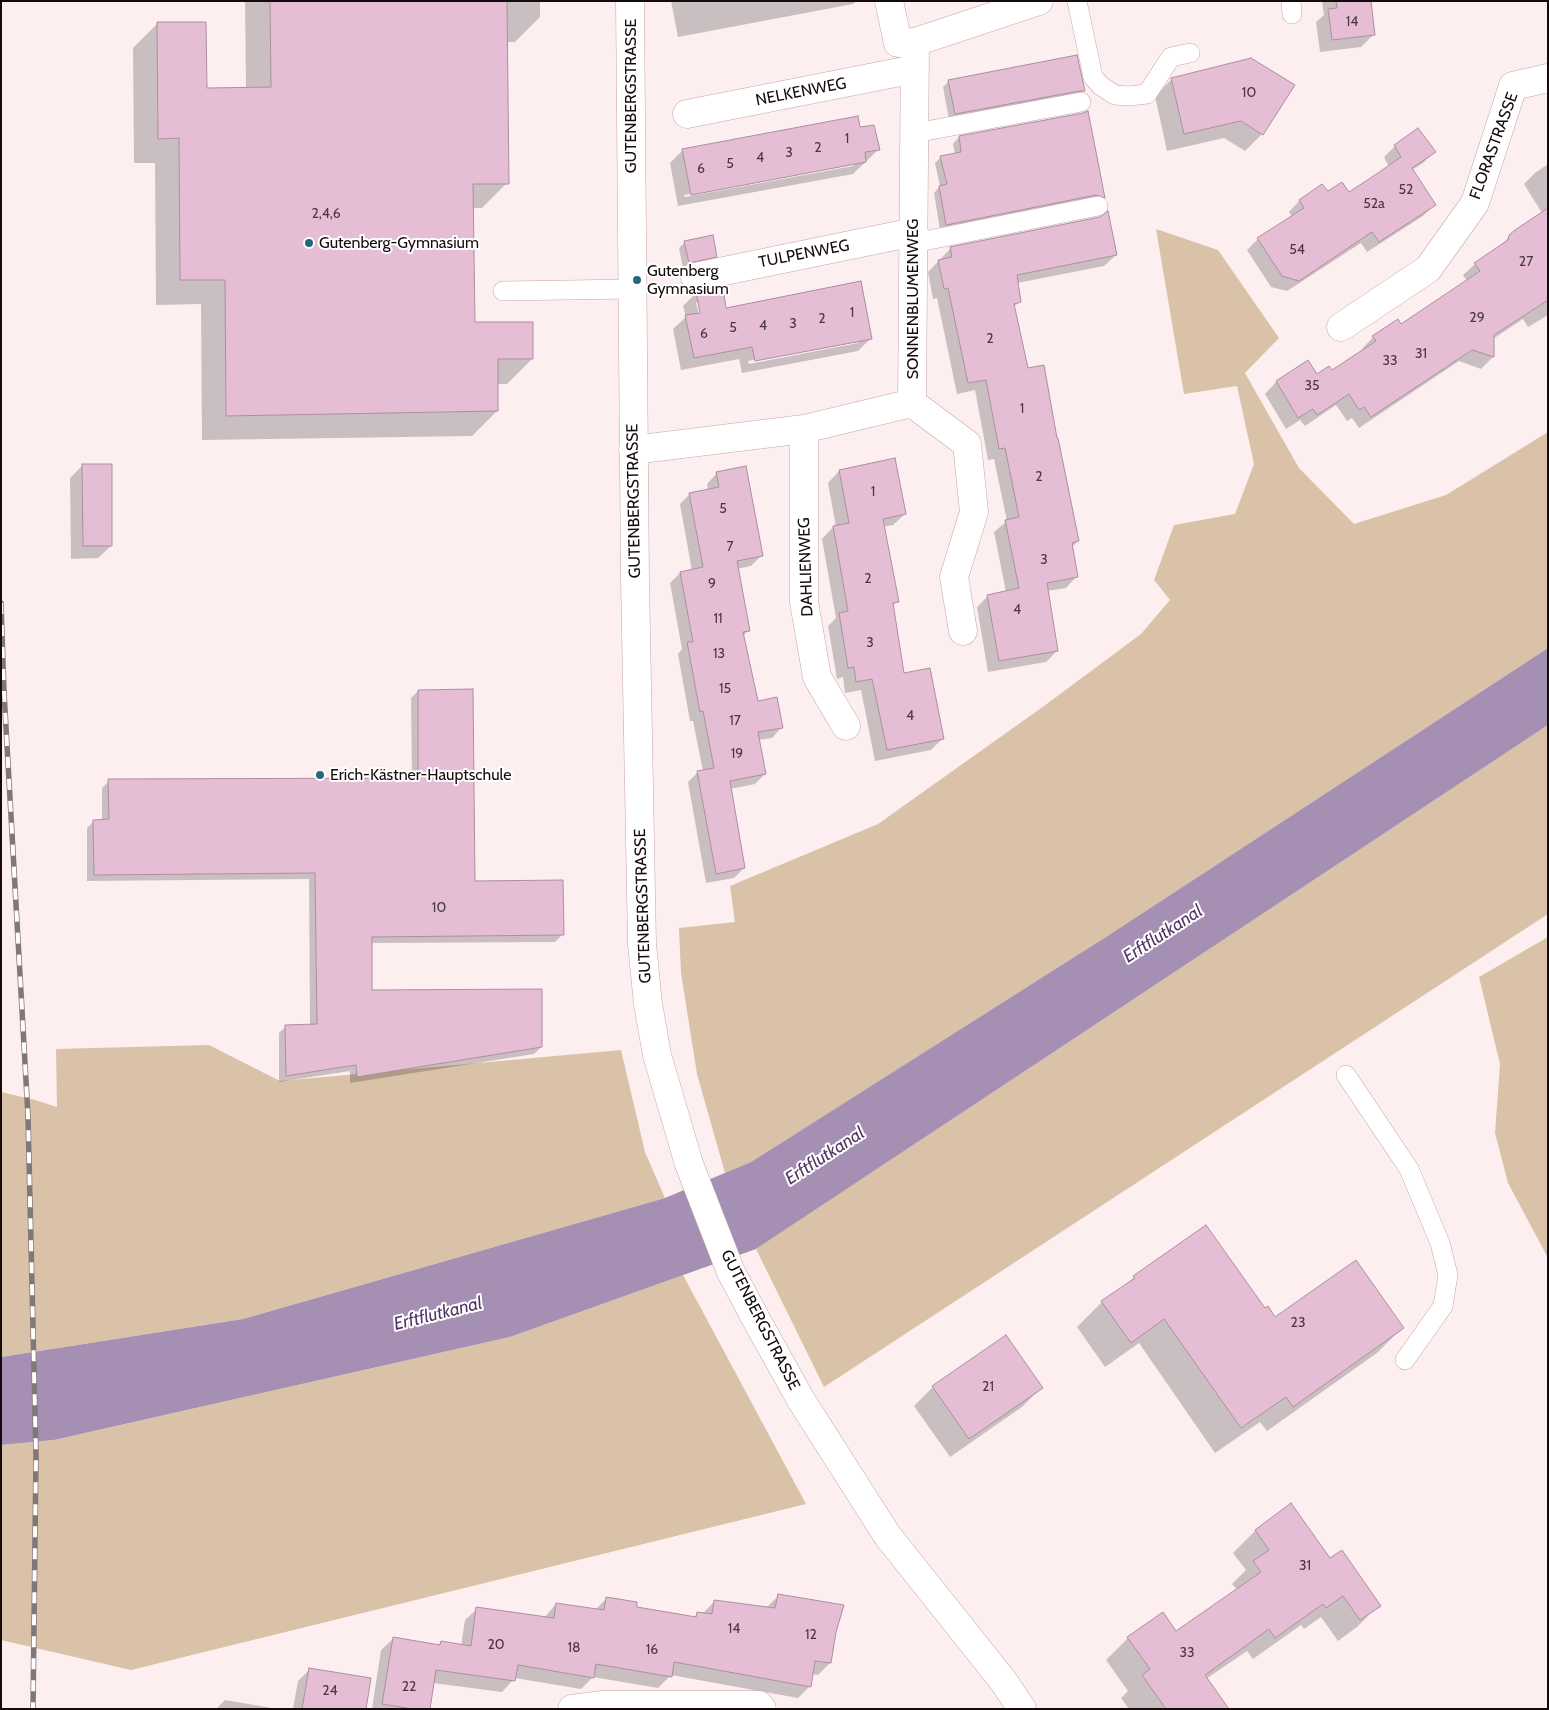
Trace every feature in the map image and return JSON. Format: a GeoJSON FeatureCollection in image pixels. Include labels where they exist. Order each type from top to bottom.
{"type":"FeatureCollection","features":[{"type":"Feature","properties":{"kind":"street","name":"GUTENBERGSTRASSE"},"geometry":{"type":"LineString","coordinates":[[630,1],[633,450],[642,944],[648,1004],[657,1055],[689,1164],[732,1272],[801,1400],[887,1535],[1004,1682],[1022,1709]]}},
{"type":"Feature","properties":{"kind":"street"},"geometry":{"type":"LineString","coordinates":[[889,1],[898,44],[915,42],[1039,1]]}},
{"type":"Feature","properties":{"kind":"street","name":"SONNENBLUMENWEG"},"geometry":{"type":"LineString","coordinates":[[633,450],[804,429],[912,403],[915,42]]}},
{"type":"Feature","properties":{"kind":"street","name":"NELKENWEG"},"geometry":{"type":"LineString","coordinates":[[687,114],[915,69]]}},
{"type":"Feature","properties":{"kind":"street","name":"FLORASTRASSE"},"geometry":{"type":"LineString","coordinates":[[1341,327],[1428,270],[1475,203],[1513,86],[1548,78]]}},
{"type":"Feature","properties":{"kind":"street","name":"TULPENWEG"},"geometry":{"type":"LineString","coordinates":[[695,277],[914,238]]}},
{"type":"Feature","properties":{"kind":"street"},"geometry":{"type":"LineString","coordinates":[[912,403],[967,444],[974,512],[954,577],[963,631]]}},
{"type":"Feature","properties":{"kind":"street","name":"DAHLIENWEG"},"geometry":{"type":"LineString","coordinates":[[804,429],[804,602],[817,677],[846,726]]}},
{"type":"Feature","properties":{"kind":"street"},"geometry":{"type":"LineString","coordinates":[[572,1709],[603,1705],[716,1705],[758,1706],[762,1709]]}},
{"type":"Feature","properties":{"kind":"lane"},"geometry":{"type":"LineString","coordinates":[[1077,1],[1093,77],[1101,86],[1115,95],[1147,94],[1171,57],[1190,53]]}},
{"type":"Feature","properties":{"kind":"lane"},"geometry":{"type":"LineString","coordinates":[[915,132],[1081,102]]}},
{"type":"Feature","properties":{"kind":"lane"},"geometry":{"type":"LineString","coordinates":[[914,238],[1098,206]]}},
{"type":"Feature","properties":{"kind":"lane"},"geometry":{"type":"LineString","coordinates":[[503,291],[632,289]]}},
{"type":"Feature","properties":{"kind":"lane"},"geometry":{"type":"LineString","coordinates":[[1346,1075],[1409,1169],[1440,1243],[1448,1275],[1443,1306],[1406,1360]]}},
{"type":"Feature","properties":{"kind":"shaded area"},"geometry":{"type":"Polygon","coordinates":[[[1156,229],[1218,250],[1279,338],[1245,373],[1299,468],[1354,524],[1446,495],[1548,432],[1548,648],[1109,935],[751,1162],[725,1173],[697,1074],[681,973],[679,928],[735,922],[730,886],[878,824],[1044,706],[1141,634],[1170,600],[1154,580],[1174,525],[1235,514],[1254,464],[1237,386],[1184,394],[1156,229]]]}},
{"type":"Feature","properties":{"kind":"shaded area"},"geometry":{"type":"Polygon","coordinates":[[[1548,725],[1548,914],[824,1387],[756,1249],[1548,725]]]}},
{"type":"Feature","properties":{"kind":"shaded area"},"geometry":{"type":"Polygon","coordinates":[[[1548,937],[1548,1258],[1508,1183],[1495,1133],[1500,1064],[1479,977],[1548,937]]]}},
{"type":"Feature","properties":{"kind":"shaded area"},"geometry":{"type":"Polygon","coordinates":[[[209,1045],[280,1081],[621,1050],[645,1152],[665,1198],[243,1319],[1,1357],[1,1092],[57,1107],[56,1049],[209,1045]]]}},
{"type":"Feature","properties":{"kind":"shaded area"},"geometry":{"type":"Polygon","coordinates":[[[683,1275],[806,1504],[131,1670],[1,1640],[1,1445],[54,1440],[510,1337],[683,1275]]]}},
{"type":"Feature","properties":{"kind":"water","name":"Erftflutkanal"},"geometry":{"type":"Polygon","coordinates":[[[1548,648],[1548,725],[756,1249],[510,1337],[54,1440],[1,1445],[1,1357],[243,1319],[665,1198],[751,1162],[1109,935],[1548,648]]]}},
{"type":"Feature","properties":{"kind":"building"},"geometry":{"type":"Polygon","coordinates":[[[270,1],[507,1],[509,184],[473,184],[475,322],[533,322],[533,359],[498,359],[498,411],[226,416],[225,280],[180,280],[179,138],[158,139],[157,22],[206,22],[207,88],[271,87],[270,1]]]}},
{"type":"Feature","properties":{"kind":"building"},"geometry":{"type":"Polygon","coordinates":[[[1336,1],[1371,1],[1375,35],[1332,40],[1328,9],[1337,8],[1336,1]]]}},
{"type":"Feature","properties":{"kind":"building"},"geometry":{"type":"Polygon","coordinates":[[[1077,55],[1085,91],[955,114],[948,80],[1077,55]]]}},
{"type":"Feature","properties":{"kind":"building"},"geometry":{"type":"Polygon","coordinates":[[[1251,58],[1295,85],[1263,135],[1241,121],[1184,134],[1171,78],[1251,58]]]}},
{"type":"Feature","properties":{"kind":"building"},"geometry":{"type":"Polygon","coordinates":[[[1088,111],[1105,198],[1096,195],[946,225],[939,186],[947,184],[940,156],[961,152],[959,136],[1088,111]]]}},
{"type":"Feature","properties":{"kind":"building"},"geometry":{"type":"Polygon","coordinates":[[[858,116],[860,127],[874,125],[880,150],[865,152],[866,162],[691,195],[682,149],[858,116]]]}},
{"type":"Feature","properties":{"kind":"building"},"geometry":{"type":"Polygon","coordinates":[[[1418,128],[1436,152],[1412,168],[1436,205],[1379,242],[1372,232],[1299,281],[1282,276],[1257,238],[1304,208],[1299,200],[1322,184],[1328,191],[1342,182],[1349,192],[1375,175],[1401,157],[1394,145],[1418,128]]]}},
{"type":"Feature","properties":{"kind":"building"},"geometry":{"type":"Polygon","coordinates":[[[1548,208],[1548,300],[1494,335],[1494,357],[1472,350],[1371,417],[1364,407],[1359,410],[1349,394],[1317,415],[1313,409],[1298,418],[1276,381],[1308,360],[1317,374],[1329,366],[1332,370],[1376,341],[1372,336],[1398,319],[1401,324],[1480,271],[1474,263],[1508,240],[1509,235],[1515,230],[1548,208]]]}},
{"type":"Feature","properties":{"kind":"building"},"geometry":{"type":"Polygon","coordinates":[[[1108,211],[1117,255],[1017,275],[1021,302],[1014,304],[1028,368],[1044,365],[1079,541],[1072,543],[1078,577],[1047,583],[1058,651],[999,661],[987,595],[1019,588],[1005,520],[1019,517],[1005,448],[999,449],[986,380],[968,383],[948,288],[944,289],[938,260],[952,257],[950,247],[1100,217],[1108,211]]]}},
{"type":"Feature","properties":{"kind":"building"},"geometry":{"type":"Polygon","coordinates":[[[713,235],[717,257],[689,263],[684,241],[713,235]]]}},
{"type":"Feature","properties":{"kind":"building"},"geometry":{"type":"Polygon","coordinates":[[[861,281],[872,339],[755,361],[752,347],[694,358],[685,315],[700,313],[696,292],[723,287],[726,308],[861,281]]]}},
{"type":"Feature","properties":{"kind":"building"},"geometry":{"type":"Polygon","coordinates":[[[895,458],[906,514],[883,519],[899,602],[893,603],[904,673],[930,668],[944,739],[887,750],[872,679],[856,682],[854,667],[848,668],[839,613],[848,611],[833,526],[849,523],[839,470],[895,458]]]}},
{"type":"Feature","properties":{"kind":"building"},"geometry":{"type":"Polygon","coordinates":[[[82,464],[112,464],[112,546],[83,546],[82,464]]]}},
{"type":"Feature","properties":{"kind":"building"},"geometry":{"type":"Polygon","coordinates":[[[746,466],[763,556],[737,561],[750,631],[743,632],[758,701],[777,697],[783,728],[758,732],[766,774],[730,781],[745,868],[716,874],[697,771],[714,768],[703,711],[700,712],[687,642],[693,642],[680,572],[703,567],[689,493],[719,487],[716,472],[746,466]]]}},
{"type":"Feature","properties":{"kind":"building"},"geometry":{"type":"Polygon","coordinates":[[[473,689],[475,881],[563,880],[564,935],[372,937],[372,990],[542,989],[542,1047],[357,1077],[356,1065],[286,1076],[285,1025],[317,1024],[315,873],[94,875],[93,820],[109,819],[108,779],[418,778],[418,690],[473,689]]]}},
{"type":"Feature","properties":{"kind":"building"},"geometry":{"type":"Polygon","coordinates":[[[1206,1225],[1265,1308],[1268,1306],[1275,1317],[1356,1260],[1404,1328],[1293,1407],[1286,1397],[1241,1428],[1164,1319],[1131,1343],[1101,1301],[1206,1225]]]}},
{"type":"Feature","properties":{"kind":"building"},"geometry":{"type":"Polygon","coordinates":[[[1006,1335],[1043,1388],[969,1439],[932,1386],[1006,1335]]]}},
{"type":"Feature","properties":{"kind":"building"},"geometry":{"type":"Polygon","coordinates":[[[1291,1503],[1330,1558],[1342,1550],[1381,1606],[1360,1620],[1343,1596],[1326,1608],[1323,1604],[1275,1638],[1269,1629],[1205,1675],[1229,1709],[1166,1709],[1142,1675],[1150,1669],[1127,1637],[1163,1612],[1176,1631],[1261,1572],[1253,1561],[1269,1550],[1255,1530],[1291,1503]]]}},
{"type":"Feature","properties":{"kind":"building"},"geometry":{"type":"Polygon","coordinates":[[[778,1594],[844,1605],[836,1632],[831,1663],[815,1661],[811,1687],[674,1662],[672,1677],[596,1664],[594,1678],[518,1665],[515,1681],[436,1670],[430,1709],[413,1709],[382,1704],[393,1637],[440,1645],[441,1641],[471,1646],[476,1607],[554,1618],[556,1603],[604,1610],[606,1597],[637,1602],[637,1607],[696,1617],[697,1612],[712,1614],[714,1600],[775,1608],[778,1594]]]}},
{"type":"Feature","properties":{"kind":"building"},"geometry":{"type":"Polygon","coordinates":[[[309,1668],[371,1678],[366,1709],[302,1709],[309,1668]]]}},
{"type":"Feature","properties":{"kind":"railway"},"geometry":{"type":"LineString","coordinates":[[1,603],[4,692],[28,1116],[36,1455],[33,1709]]}},
{"type":"Feature","properties":{"kind":"place","name":"Gutenberg-Gymnasium"},"geometry":{"type":"Point","coordinates":[309,243]}},
{"type":"Feature","properties":{"kind":"place","name":"Gutenberg Gymnasium"},"geometry":{"type":"Point","coordinates":[637,280]}},
{"type":"Feature","properties":{"kind":"place","name":"Erich-Kästner-Hauptschule"},"geometry":{"type":"Point","coordinates":[320,775]}}]}
